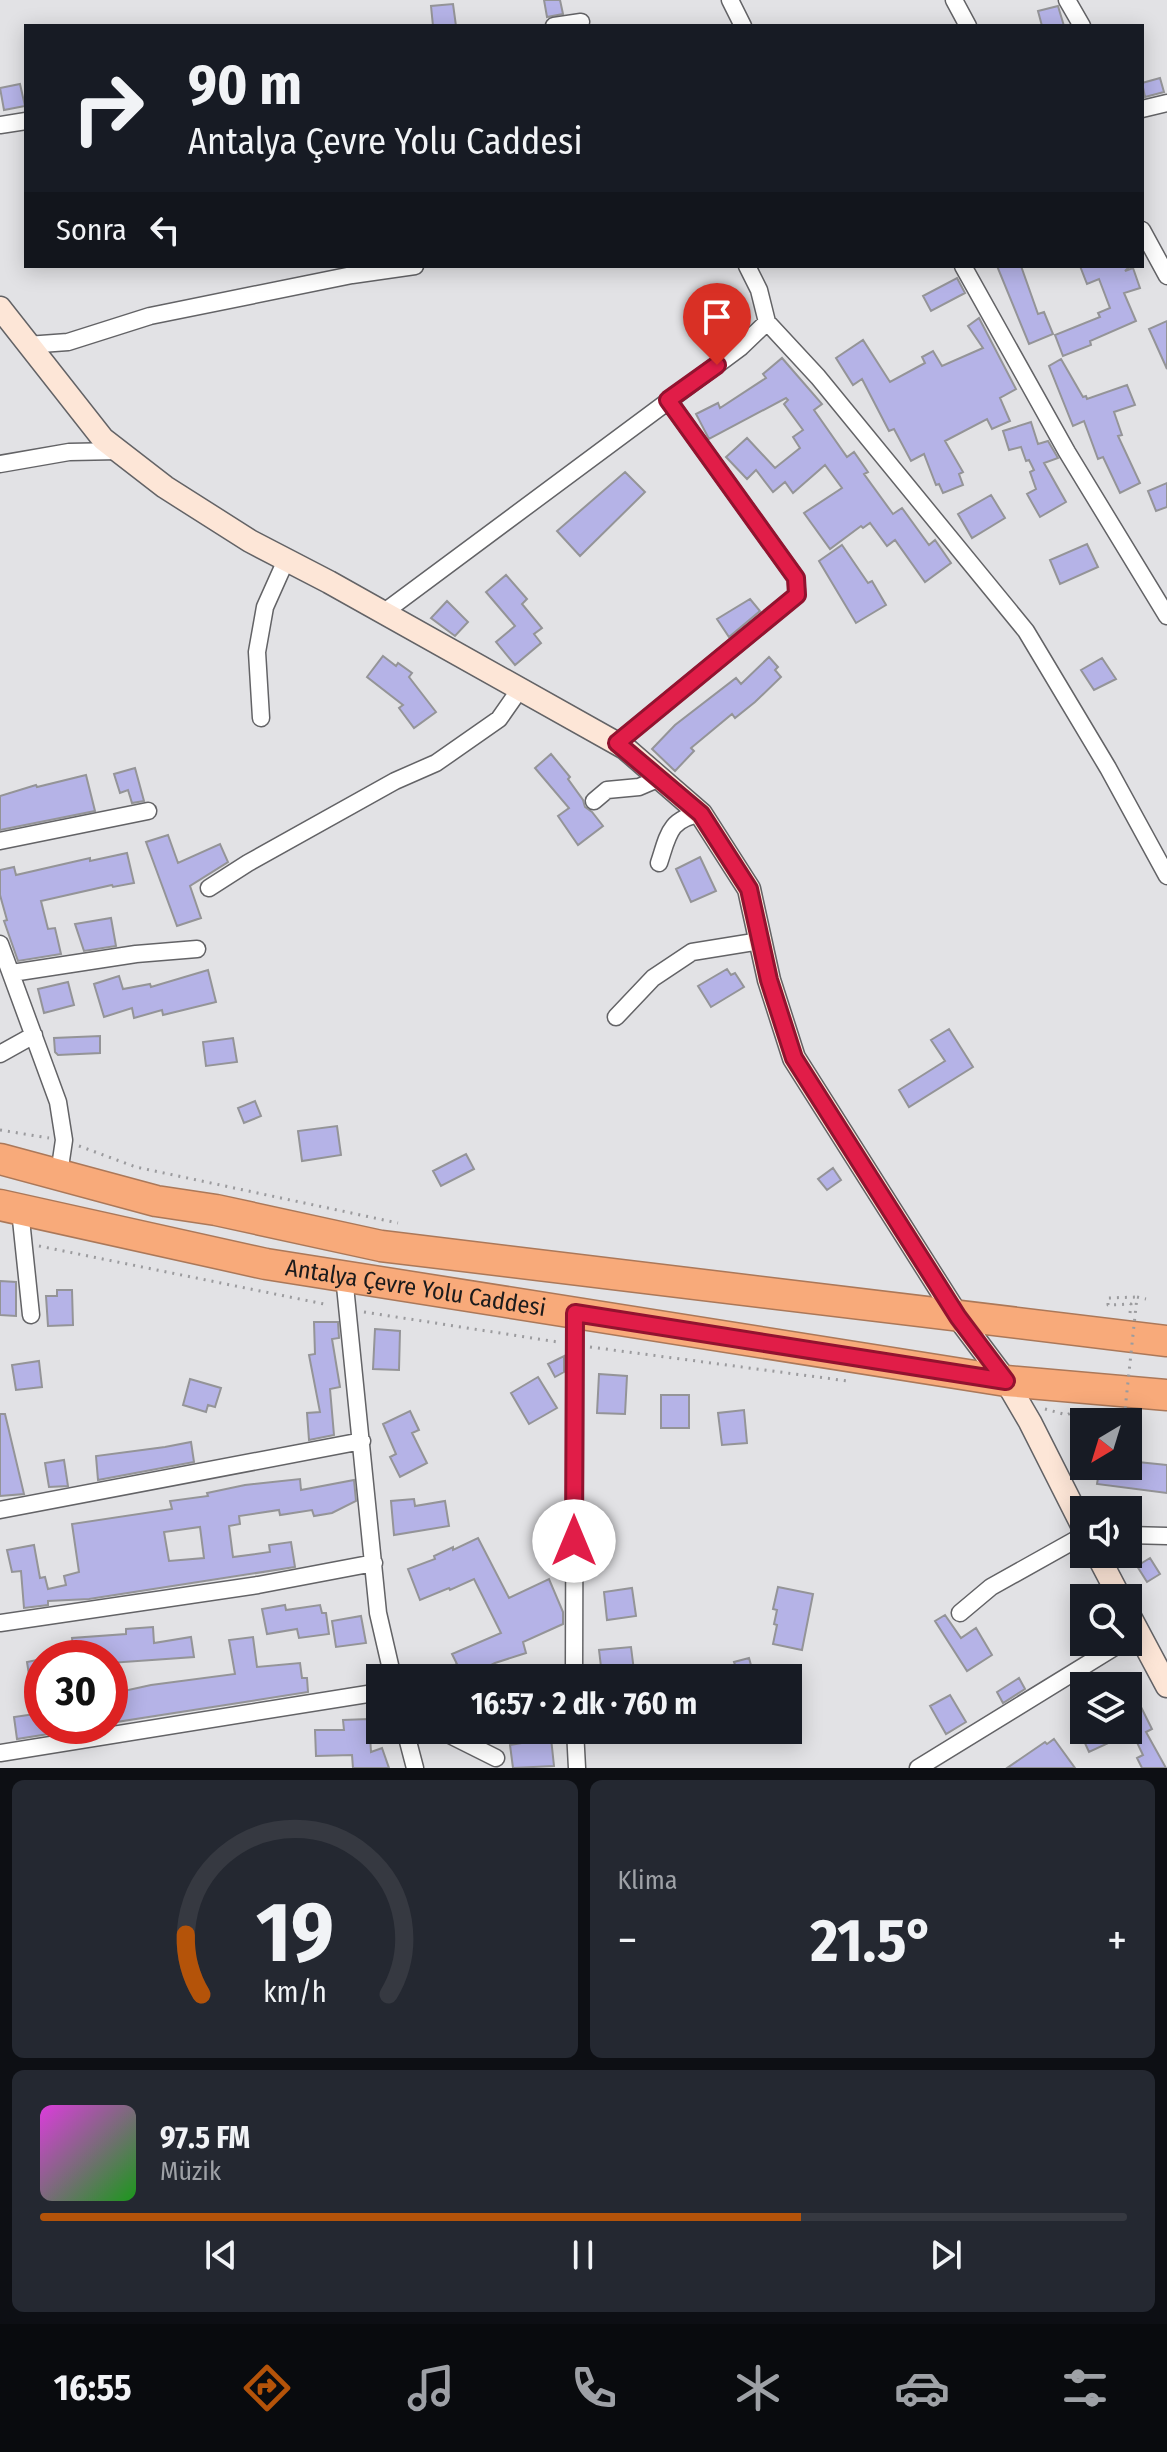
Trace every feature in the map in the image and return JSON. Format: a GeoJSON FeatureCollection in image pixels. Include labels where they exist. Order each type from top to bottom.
{"type":"FeatureCollection","features":[{"type":"Feature","properties":{"kind":"highway","name":"Antalya Çevre Yolu Caddesi"},"geometry":{"type":"LineString","coordinates":[[0,1159],[156,1201],[216,1210],[381,1246],[1167,1341]]}},
{"type":"Feature","properties":{"kind":"highway","name":"Antalya Çevre Yolu Caddesi"},"geometry":{"type":"LineString","coordinates":[[10,1207],[266,1264],[1006,1381],[1167,1395]]}},
{"type":"Feature","properties":{"kind":"street"},"geometry":{"type":"LineString","coordinates":[[730,0],[742,24]]}},
{"type":"Feature","properties":{"kind":"street"},"geometry":{"type":"LineString","coordinates":[[954,0],[967,24]]}},
{"type":"Feature","properties":{"kind":"street"},"geometry":{"type":"LineString","coordinates":[[1067,0],[1081,24]]}},
{"type":"Feature","properties":{"kind":"street"},"geometry":{"type":"LineString","coordinates":[[568,24],[581,22]]}},
{"type":"Feature","properties":{"kind":"street"},"geometry":{"type":"LineString","coordinates":[[1144,109],[1167,103]]}},
{"type":"Feature","properties":{"kind":"street"},"geometry":{"type":"LineString","coordinates":[[0,125],[24,121]]}},
{"type":"Feature","properties":{"kind":"street"},"geometry":{"type":"LineString","coordinates":[[1144,234],[1167,276]]}},
{"type":"Feature","properties":{"kind":"street"},"geometry":{"type":"LineString","coordinates":[[27,345],[68,342],[150,316],[401,268]]}},
{"type":"Feature","properties":{"kind":"street"},"geometry":{"type":"LineString","coordinates":[[748,268],[759,290],[767,322],[818,377],[1026,631],[1108,768],[1167,876]]}},
{"type":"Feature","properties":{"kind":"street"},"geometry":{"type":"LineString","coordinates":[[964,268],[1067,452],[1167,616]]}},
{"type":"Feature","properties":{"kind":"street"},"geometry":{"type":"LineString","coordinates":[[0,308],[103,439],[165,487],[250,541],[617,743],[701,814],[749,889],[769,980],[794,1058],[958,1317],[1006,1381],[1070,1503]]}},
{"type":"Feature","properties":{"kind":"street"},"geometry":{"type":"LineString","coordinates":[[383,613],[741,347],[767,322]]}},
{"type":"Feature","properties":{"kind":"street"},"geometry":{"type":"LineString","coordinates":[[617,743],[797,595],[796,578],[668,400]]}},
{"type":"Feature","properties":{"kind":"street"},"geometry":{"type":"LineString","coordinates":[[0,464],[69,452],[119,451]]}},
{"type":"Feature","properties":{"kind":"street"},"geometry":{"type":"LineString","coordinates":[[261,718],[257,652],[265,607],[286,560]]}},
{"type":"Feature","properties":{"kind":"street"},"geometry":{"type":"LineString","coordinates":[[209,888],[395,781],[447,756],[499,719],[520,689]]}},
{"type":"Feature","properties":{"kind":"street"},"geometry":{"type":"LineString","coordinates":[[594,801],[607,790],[639,787],[660,778]]}},
{"type":"Feature","properties":{"kind":"street"},"geometry":{"type":"LineString","coordinates":[[0,841],[148,811]]}},
{"type":"Feature","properties":{"kind":"street"},"geometry":{"type":"LineString","coordinates":[[659,863],[670,829],[685,816],[701,814]]}},
{"type":"Feature","properties":{"kind":"street"},"geometry":{"type":"LineString","coordinates":[[616,1017],[653,978],[692,952],[760,941]]}},
{"type":"Feature","properties":{"kind":"street"},"geometry":{"type":"LineString","coordinates":[[0,944],[58,1102],[64,1140],[59,1174]]}},
{"type":"Feature","properties":{"kind":"street"},"geometry":{"type":"LineString","coordinates":[[12,973],[136,954],[197,949]]}},
{"type":"Feature","properties":{"kind":"street"},"geometry":{"type":"LineString","coordinates":[[0,1054],[34,1035]]}},
{"type":"Feature","properties":{"kind":"street"},"geometry":{"type":"LineString","coordinates":[[10,1207],[31,1315]]}},
{"type":"Feature","properties":{"kind":"street"},"geometry":{"type":"LineString","coordinates":[[344,1276],[378,1613],[390,1664]]}},
{"type":"Feature","properties":{"kind":"street"},"geometry":{"type":"LineString","coordinates":[[574,1664],[575,1313]]}},
{"type":"Feature","properties":{"kind":"street"},"geometry":{"type":"LineString","coordinates":[[0,1510],[362,1441]]}},
{"type":"Feature","properties":{"kind":"street"},"geometry":{"type":"LineString","coordinates":[[1142,1535],[1167,1536]]}},
{"type":"Feature","properties":{"kind":"street"},"geometry":{"type":"LineString","coordinates":[[960,1613],[991,1587],[1070,1540]]}},
{"type":"Feature","properties":{"kind":"street"},"geometry":{"type":"LineString","coordinates":[[0,1623],[258,1585],[374,1563]]}},
{"type":"Feature","properties":{"kind":"street"},"geometry":{"type":"LineString","coordinates":[[1142,1650],[1167,1686]]}},
{"type":"Feature","properties":{"kind":"street"},"geometry":{"type":"LineString","coordinates":[[918,1768],[1092,1656]]}},
{"type":"Feature","properties":{"kind":"street"},"geometry":{"type":"LineString","coordinates":[[0,1753],[366,1694]]}},
{"type":"Feature","properties":{"kind":"street"},"geometry":{"type":"LineString","coordinates":[[409,1744],[415,1768]]}},
{"type":"Feature","properties":{"kind":"street"},"geometry":{"type":"LineString","coordinates":[[468,1744],[496,1758]]}},
{"type":"Feature","properties":{"kind":"street"},"geometry":{"type":"LineString","coordinates":[[576,1744],[577,1768]]}},
{"type":"Feature","properties":{"kind":"path"},"geometry":{"type":"LineString","coordinates":[[0,1130],[64,1140],[136,1167],[405,1224]]}},
{"type":"Feature","properties":{"kind":"path"},"geometry":{"type":"LineString","coordinates":[[1125,1408],[1137,1297]]}},
{"type":"Feature","properties":{"kind":"path"},"geometry":{"type":"LineString","coordinates":[[1130,1315],[1131,1304],[1108,1305],[1108,1298],[1146,1299]]}},
{"type":"Feature","properties":{"kind":"path"},"geometry":{"type":"LineString","coordinates":[[1119,1314],[1145,1317]]}},
{"type":"Feature","properties":{"kind":"building"},"geometry":{"type":"Polygon","coordinates":[[[544,0],[560,0],[563,14],[547,17],[544,0]]]}},
{"type":"Feature","properties":{"kind":"building"},"geometry":{"type":"Polygon","coordinates":[[[453,4],[456,24],[433,24],[431,6],[453,4]]]}},
{"type":"Feature","properties":{"kind":"building"},"geometry":{"type":"Polygon","coordinates":[[[1058,6],[1063,24],[1041,24],[1038,11],[1058,6]]]}},
{"type":"Feature","properties":{"kind":"building"},"geometry":{"type":"Polygon","coordinates":[[[1160,78],[1164,92],[1145,97],[1144,82],[1160,78]]]}},
{"type":"Feature","properties":{"kind":"building"},"geometry":{"type":"Polygon","coordinates":[[[20,84],[24,106],[4,110],[0,88],[20,84]]]}},
{"type":"Feature","properties":{"kind":"building"},"geometry":{"type":"Polygon","coordinates":[[[998,268],[1022,268],[1038,314],[1044,312],[1053,334],[1029,344],[998,268]]]}},
{"type":"Feature","properties":{"kind":"building"},"geometry":{"type":"Polygon","coordinates":[[[1081,268],[1128,268],[1125,271],[1133,268],[1140,288],[1124,293],[1136,321],[1063,356],[1055,335],[1100,317],[1098,313],[1110,308],[1099,279],[1087,284],[1081,268]]]}},
{"type":"Feature","properties":{"kind":"building"},"geometry":{"type":"Polygon","coordinates":[[[957,278],[965,293],[931,311],[923,296],[957,278]]]}},
{"type":"Feature","properties":{"kind":"building"},"geometry":{"type":"Polygon","coordinates":[[[979,318],[1016,389],[1000,398],[1010,421],[992,429],[987,419],[945,441],[963,472],[959,474],[963,485],[943,493],[939,484],[936,485],[924,454],[911,461],[894,429],[889,431],[862,379],[853,385],[836,358],[863,340],[890,382],[925,363],[922,357],[933,351],[942,366],[983,348],[968,326],[979,318]]]}},
{"type":"Feature","properties":{"kind":"building"},"geometry":{"type":"Polygon","coordinates":[[[1167,321],[1167,369],[1149,329],[1167,321]]]}},
{"type":"Feature","properties":{"kind":"building"},"geometry":{"type":"Polygon","coordinates":[[[782,358],[822,404],[814,410],[847,457],[854,452],[868,472],[864,474],[893,514],[902,508],[929,545],[935,540],[951,563],[925,582],[895,540],[887,546],[870,523],[830,549],[804,513],[842,488],[825,465],[793,493],[785,482],[773,492],[756,470],[747,479],[726,457],[747,438],[775,468],[800,448],[793,437],[803,430],[784,404],[788,400],[786,398],[709,439],[696,414],[718,403],[720,408],[766,378],[763,374],[782,358]]]}},
{"type":"Feature","properties":{"kind":"building"},"geometry":{"type":"Polygon","coordinates":[[[1061,359],[1087,399],[1127,385],[1135,405],[1114,412],[1122,435],[1118,436],[1140,483],[1120,493],[1103,457],[1098,459],[1084,421],[1073,426],[1049,366],[1061,359]]]}},
{"type":"Feature","properties":{"kind":"building"},"geometry":{"type":"Polygon","coordinates":[[[1031,422],[1038,444],[1048,441],[1058,458],[1044,463],[1066,502],[1040,517],[1027,494],[1036,489],[1030,472],[1034,470],[1029,460],[1026,461],[1021,447],[1009,450],[1003,431],[1031,422]]]}},
{"type":"Feature","properties":{"kind":"building"},"geometry":{"type":"Polygon","coordinates":[[[625,472],[645,492],[580,556],[557,531],[625,472]]]}},
{"type":"Feature","properties":{"kind":"building"},"geometry":{"type":"Polygon","coordinates":[[[1167,483],[1167,507],[1156,511],[1148,491],[1167,483]]]}},
{"type":"Feature","properties":{"kind":"building"},"geometry":{"type":"Polygon","coordinates":[[[991,495],[1005,518],[972,538],[958,514],[991,495]]]}},
{"type":"Feature","properties":{"kind":"building"},"geometry":{"type":"Polygon","coordinates":[[[1087,544],[1098,567],[1060,584],[1050,560],[1087,544]]]}},
{"type":"Feature","properties":{"kind":"building"},"geometry":{"type":"Polygon","coordinates":[[[842,545],[868,583],[872,581],[886,605],[856,623],[819,561],[842,545]]]}},
{"type":"Feature","properties":{"kind":"building"},"geometry":{"type":"Polygon","coordinates":[[[506,575],[527,599],[522,604],[542,628],[534,634],[541,643],[515,665],[496,642],[515,626],[486,592],[506,575]]]}},
{"type":"Feature","properties":{"kind":"building"},"geometry":{"type":"Polygon","coordinates":[[[750,599],[760,611],[729,637],[717,619],[750,599]]]}},
{"type":"Feature","properties":{"kind":"building"},"geometry":{"type":"Polygon","coordinates":[[[447,601],[468,622],[455,636],[431,618],[447,601]]]}},
{"type":"Feature","properties":{"kind":"building"},"geometry":{"type":"Polygon","coordinates":[[[383,656],[412,673],[409,677],[436,712],[414,728],[399,708],[403,705],[367,677],[383,656]]]}},
{"type":"Feature","properties":{"kind":"building"},"geometry":{"type":"Polygon","coordinates":[[[769,657],[778,667],[775,670],[781,677],[735,718],[732,714],[691,748],[694,751],[675,771],[652,749],[675,725],[736,678],[741,684],[769,657]]]}},
{"type":"Feature","properties":{"kind":"building"},"geometry":{"type":"Polygon","coordinates":[[[1102,658],[1116,679],[1094,690],[1081,670],[1102,658]]]}},
{"type":"Feature","properties":{"kind":"building"},"geometry":{"type":"Polygon","coordinates":[[[551,754],[570,777],[568,779],[585,807],[603,826],[578,845],[558,816],[569,808],[535,768],[551,754]]]}},
{"type":"Feature","properties":{"kind":"building"},"geometry":{"type":"Polygon","coordinates":[[[135,768],[144,801],[132,803],[128,790],[120,793],[114,774],[135,768]]]}},
{"type":"Feature","properties":{"kind":"building"},"geometry":{"type":"Polygon","coordinates":[[[86,775],[95,811],[0,830],[0,796],[86,775]]]}},
{"type":"Feature","properties":{"kind":"building"},"geometry":{"type":"Polygon","coordinates":[[[168,835],[178,863],[220,844],[228,862],[190,886],[201,918],[177,926],[146,842],[168,835]]]}},
{"type":"Feature","properties":{"kind":"building"},"geometry":{"type":"Polygon","coordinates":[[[127,853],[134,883],[41,901],[48,929],[55,928],[61,954],[18,961],[4,921],[7,920],[0,895],[0,870],[14,867],[16,875],[127,853]]]}},
{"type":"Feature","properties":{"kind":"building"},"geometry":{"type":"Polygon","coordinates":[[[700,857],[716,891],[691,902],[676,869],[700,857]]]}},
{"type":"Feature","properties":{"kind":"building"},"geometry":{"type":"Polygon","coordinates":[[[111,918],[116,946],[84,951],[75,924],[111,918]]]}},
{"type":"Feature","properties":{"kind":"building"},"geometry":{"type":"Polygon","coordinates":[[[727,969],[731,975],[735,973],[744,987],[711,1007],[698,986],[727,969]]]}},
{"type":"Feature","properties":{"kind":"building"},"geometry":{"type":"Polygon","coordinates":[[[208,970],[216,1002],[163,1015],[162,1010],[134,1018],[132,1008],[104,1017],[94,984],[119,976],[123,989],[150,984],[151,987],[208,970]]]}},
{"type":"Feature","properties":{"kind":"building"},"geometry":{"type":"Polygon","coordinates":[[[68,982],[74,1005],[44,1013],[38,989],[68,982]]]}},
{"type":"Feature","properties":{"kind":"building"},"geometry":{"type":"Polygon","coordinates":[[[949,1029],[973,1067],[909,1107],[899,1090],[945,1061],[931,1040],[949,1029]]]}},
{"type":"Feature","properties":{"kind":"building"},"geometry":{"type":"Polygon","coordinates":[[[100,1036],[100,1053],[58,1055],[55,1052],[54,1038],[100,1036]]]}},
{"type":"Feature","properties":{"kind":"building"},"geometry":{"type":"Polygon","coordinates":[[[233,1038],[237,1062],[206,1066],[203,1042],[233,1038]]]}},
{"type":"Feature","properties":{"kind":"building"},"geometry":{"type":"Polygon","coordinates":[[[255,1101],[261,1116],[244,1123],[238,1108],[255,1101]]]}},
{"type":"Feature","properties":{"kind":"building"},"geometry":{"type":"Polygon","coordinates":[[[337,1126],[341,1155],[302,1161],[298,1131],[337,1126]]]}},
{"type":"Feature","properties":{"kind":"building"},"geometry":{"type":"Polygon","coordinates":[[[466,1154],[474,1169],[441,1186],[433,1171],[466,1154]]]}},
{"type":"Feature","properties":{"kind":"building"},"geometry":{"type":"Polygon","coordinates":[[[833,1168],[841,1180],[827,1190],[818,1179],[833,1168]]]}},
{"type":"Feature","properties":{"kind":"building"},"geometry":{"type":"Polygon","coordinates":[[[0,1281],[16,1282],[16,1316],[0,1315],[0,1281]]]}},
{"type":"Feature","properties":{"kind":"building"},"geometry":{"type":"Polygon","coordinates":[[[57,1290],[72,1290],[73,1325],[48,1326],[46,1296],[57,1296],[57,1290]]]}},
{"type":"Feature","properties":{"kind":"building"},"geometry":{"type":"Polygon","coordinates":[[[314,1322],[338,1322],[339,1338],[332,1339],[340,1387],[330,1389],[334,1435],[309,1440],[307,1413],[320,1412],[309,1355],[315,1354],[314,1322]]]}},
{"type":"Feature","properties":{"kind":"building"},"geometry":{"type":"Polygon","coordinates":[[[375,1329],[400,1331],[399,1370],[373,1369],[375,1329]]]}},
{"type":"Feature","properties":{"kind":"building"},"geometry":{"type":"Polygon","coordinates":[[[564,1356],[564,1372],[555,1377],[548,1364],[564,1356]]]}},
{"type":"Feature","properties":{"kind":"building"},"geometry":{"type":"Polygon","coordinates":[[[39,1361],[42,1387],[16,1390],[12,1365],[39,1361]]]}},
{"type":"Feature","properties":{"kind":"building"},"geometry":{"type":"Polygon","coordinates":[[[599,1374],[627,1376],[625,1414],[597,1413],[599,1374]]]}},
{"type":"Feature","properties":{"kind":"building"},"geometry":{"type":"Polygon","coordinates":[[[538,1377],[557,1408],[529,1424],[511,1393],[538,1377]]]}},
{"type":"Feature","properties":{"kind":"building"},"geometry":{"type":"Polygon","coordinates":[[[190,1379],[221,1388],[215,1407],[208,1405],[206,1412],[183,1405],[190,1379]]]}},
{"type":"Feature","properties":{"kind":"building"},"geometry":{"type":"Polygon","coordinates":[[[661,1395],[689,1395],[689,1428],[661,1428],[661,1395]]]}},
{"type":"Feature","properties":{"kind":"building"},"geometry":{"type":"Polygon","coordinates":[[[744,1410],[747,1443],[722,1445],[718,1413],[744,1410]]]}},
{"type":"Feature","properties":{"kind":"building"},"geometry":{"type":"Polygon","coordinates":[[[410,1411],[419,1430],[412,1433],[427,1463],[400,1477],[390,1457],[396,1454],[383,1424],[410,1411]]]}},
{"type":"Feature","properties":{"kind":"building"},"geometry":{"type":"Polygon","coordinates":[[[0,1414],[5,1414],[24,1494],[0,1496],[0,1414]]]}},
{"type":"Feature","properties":{"kind":"building"},"geometry":{"type":"Polygon","coordinates":[[[191,1442],[194,1462],[98,1480],[96,1456],[191,1442]]]}},
{"type":"Feature","properties":{"kind":"building"},"geometry":{"type":"Polygon","coordinates":[[[64,1460],[68,1486],[49,1487],[45,1463],[64,1460]]]}},
{"type":"Feature","properties":{"kind":"building"},"geometry":{"type":"Polygon","coordinates":[[[1142,1462],[1167,1465],[1167,1493],[1097,1484],[1098,1480],[1142,1480],[1142,1462]]]}},
{"type":"Feature","properties":{"kind":"building"},"geometry":{"type":"Polygon","coordinates":[[[300,1479],[301,1490],[354,1480],[356,1501],[332,1513],[314,1516],[312,1510],[280,1515],[279,1510],[239,1516],[240,1524],[229,1526],[233,1557],[270,1552],[269,1545],[291,1542],[295,1567],[89,1599],[48,1601],[48,1605],[24,1608],[21,1571],[12,1572],[7,1550],[34,1545],[40,1578],[45,1577],[48,1589],[66,1585],[64,1576],[79,1572],[72,1524],[172,1509],[170,1501],[208,1496],[207,1493],[300,1479]],[[200,1527],[164,1532],[169,1561],[204,1558],[200,1527]]]}},
{"type":"Feature","properties":{"kind":"building"},"geometry":{"type":"Polygon","coordinates":[[[414,1499],[415,1506],[445,1501],[449,1526],[394,1535],[391,1501],[414,1499]]]}},
{"type":"Feature","properties":{"kind":"building"},"geometry":{"type":"Polygon","coordinates":[[[478,1538],[509,1598],[549,1579],[563,1612],[563,1624],[523,1642],[526,1653],[493,1664],[457,1664],[452,1654],[501,1633],[474,1579],[420,1600],[408,1569],[435,1559],[434,1556],[453,1547],[453,1550],[478,1538]]]}},
{"type":"Feature","properties":{"kind":"building"},"geometry":{"type":"Polygon","coordinates":[[[1150,1558],[1160,1574],[1147,1582],[1138,1568],[1142,1568],[1142,1563],[1150,1558]]]}},
{"type":"Feature","properties":{"kind":"building"},"geometry":{"type":"Polygon","coordinates":[[[778,1587],[813,1594],[802,1650],[773,1644],[777,1610],[773,1609],[778,1587]]]}},
{"type":"Feature","properties":{"kind":"building"},"geometry":{"type":"Polygon","coordinates":[[[632,1588],[636,1616],[607,1620],[604,1592],[632,1588]]]}},
{"type":"Feature","properties":{"kind":"building"},"geometry":{"type":"Polygon","coordinates":[[[285,1605],[286,1610],[320,1605],[322,1613],[326,1613],[329,1634],[299,1638],[297,1629],[267,1634],[262,1609],[285,1605]]]}},
{"type":"Feature","properties":{"kind":"building"},"geometry":{"type":"Polygon","coordinates":[[[945,1615],[961,1638],[976,1628],[992,1655],[967,1671],[935,1621],[945,1615]]]}},
{"type":"Feature","properties":{"kind":"building"},"geometry":{"type":"Polygon","coordinates":[[[361,1616],[366,1643],[336,1647],[332,1621],[361,1616]]]}},
{"type":"Feature","properties":{"kind":"building"},"geometry":{"type":"Polygon","coordinates":[[[153,1627],[154,1643],[191,1637],[194,1657],[128,1662],[128,1640],[72,1640],[126,1634],[126,1629],[153,1627]]]}},
{"type":"Feature","properties":{"kind":"building"},"geometry":{"type":"Polygon","coordinates":[[[253,1637],[257,1667],[300,1663],[302,1678],[307,1678],[308,1692],[128,1720],[128,1690],[235,1674],[229,1640],[253,1637]]]}},
{"type":"Feature","properties":{"kind":"building"},"geometry":{"type":"Polygon","coordinates":[[[631,1647],[633,1664],[601,1664],[599,1650],[631,1647]]]}},
{"type":"Feature","properties":{"kind":"building"},"geometry":{"type":"Polygon","coordinates":[[[749,1658],[751,1664],[735,1664],[749,1658]]]}},
{"type":"Feature","properties":{"kind":"building"},"geometry":{"type":"Polygon","coordinates":[[[1019,1678],[1025,1689],[1003,1703],[997,1692],[1019,1678]]]}},
{"type":"Feature","properties":{"kind":"building"},"geometry":{"type":"Polygon","coordinates":[[[950,1695],[966,1722],[946,1734],[930,1706],[950,1695]]]}},
{"type":"Feature","properties":{"kind":"building"},"geometry":{"type":"Polygon","coordinates":[[[1142,1709],[1152,1729],[1146,1732],[1166,1768],[1142,1768],[1137,1758],[1143,1755],[1138,1744],[1142,1744],[1142,1709]]]}},
{"type":"Feature","properties":{"kind":"building"},"geometry":{"type":"Polygon","coordinates":[[[24,1716],[24,1738],[17,1739],[14,1717],[24,1716]]]}},
{"type":"Feature","properties":{"kind":"building"},"geometry":{"type":"Polygon","coordinates":[[[366,1719],[366,1744],[371,1744],[371,1752],[382,1748],[389,1768],[353,1768],[352,1755],[316,1756],[315,1730],[344,1730],[343,1720],[366,1719]]]}},
{"type":"Feature","properties":{"kind":"building"},"geometry":{"type":"Polygon","coordinates":[[[1054,1739],[1075,1768],[1007,1768],[1045,1742],[1047,1744],[1054,1739]]]}},
{"type":"Feature","properties":{"kind":"building"},"geometry":{"type":"Polygon","coordinates":[[[552,1744],[554,1766],[513,1768],[510,1745],[552,1744]]]}},
{"type":"Feature","properties":{"kind":"building"},"geometry":{"type":"Polygon","coordinates":[[[1085,1744],[1106,1744],[1089,1752],[1085,1744]]]}},
{"type":"Feature","properties":{"kind":"route"},"geometry":{"type":"LineString","coordinates":[[574,1541],[575,1313],[1006,1381],[958,1317],[794,1058],[769,980],[749,889],[701,814],[617,743],[797,595],[796,578],[668,400],[717,365]]}}]}
